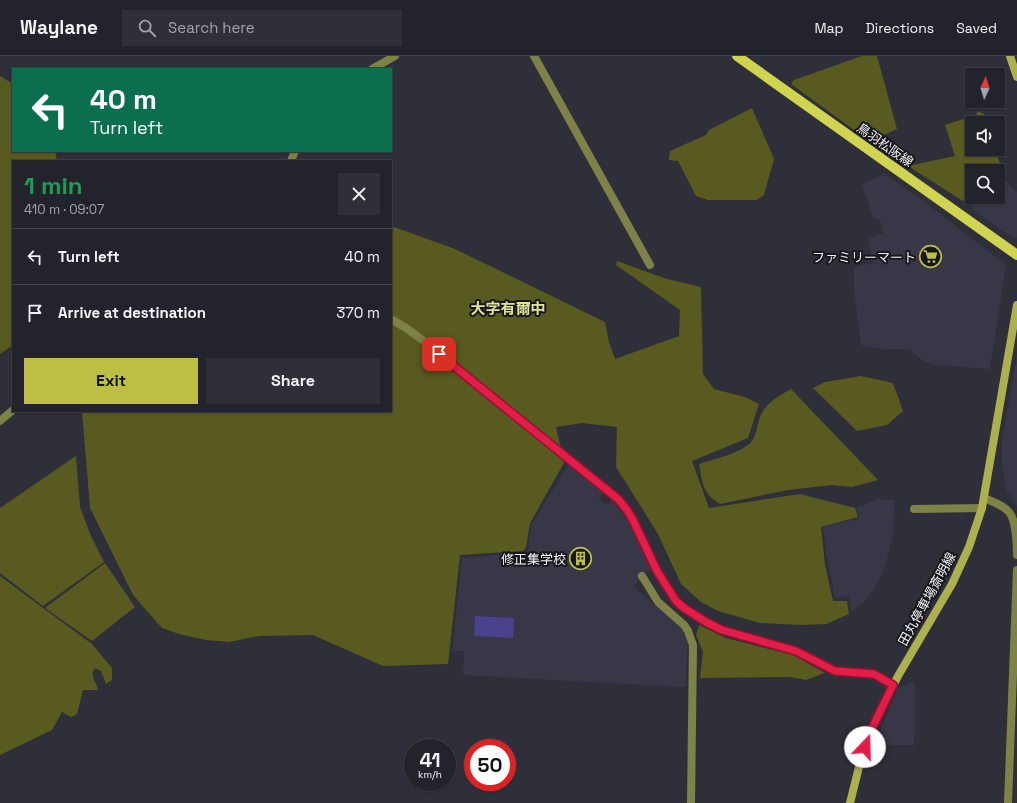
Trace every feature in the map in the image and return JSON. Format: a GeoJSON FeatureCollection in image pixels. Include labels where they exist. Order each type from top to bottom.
{"type":"FeatureCollection","features":[{"type":"Feature","properties":{"kind":"main road","name":"鳥羽松阪線"},"geometry":{"type":"LineString","coordinates":[[737,56],[1017,255]]}},
{"type":"Feature","properties":{"kind":"main road"},"geometry":{"type":"LineString","coordinates":[[1010,56],[1017,77]]}},
{"type":"Feature","properties":{"kind":"main road","name":"田丸停車場斎明線"},"geometry":{"type":"LineString","coordinates":[[850,803],[867,738],[893,685],[960,568],[974,534],[984,498],[1017,305]]}},
{"type":"Feature","properties":{"kind":"street"},"geometry":{"type":"LineString","coordinates":[[374,68],[395,56]]}},
{"type":"Feature","properties":{"kind":"street"},"geometry":{"type":"LineString","coordinates":[[534,56],[650,265]]}},
{"type":"Feature","properties":{"kind":"street"},"geometry":{"type":"LineString","coordinates":[[392,319],[428,344],[618,499],[633,520],[657,571],[676,601],[684,608],[722,630],[796,651],[835,671],[874,674],[893,685]]}},
{"type":"Feature","properties":{"kind":"street"},"geometry":{"type":"LineString","coordinates":[[0,421],[12,411]]}},
{"type":"Feature","properties":{"kind":"street"},"geometry":{"type":"LineString","coordinates":[[984,498],[1005,508],[1011,515],[1014,521],[1017,555]]}},
{"type":"Feature","properties":{"kind":"street"},"geometry":{"type":"LineString","coordinates":[[914,509],[982,508]]}},
{"type":"Feature","properties":{"kind":"street"},"geometry":{"type":"LineString","coordinates":[[1008,803],[1017,570]]}},
{"type":"Feature","properties":{"kind":"street"},"geometry":{"type":"LineString","coordinates":[[642,576],[658,602],[688,631],[693,644],[691,803]]}},
{"type":"Feature","properties":{"kind":"shaded area"},"geometry":{"type":"Polygon","coordinates":[[[862,56],[877,56],[897,129],[884,135],[882,148],[857,132],[791,84],[794,80],[862,56]]]}},
{"type":"Feature","properties":{"kind":"shaded area"},"geometry":{"type":"Polygon","coordinates":[[[0,76],[12,83],[12,152],[55,152],[57,160],[12,160],[12,346],[0,354],[0,76]]]}},
{"type":"Feature","properties":{"kind":"shaded area"},"geometry":{"type":"Polygon","coordinates":[[[752,108],[774,159],[764,195],[757,200],[708,200],[696,196],[678,161],[669,160],[670,151],[706,135],[709,130],[752,108]]]}},
{"type":"Feature","properties":{"kind":"shaded area"},"geometry":{"type":"Polygon","coordinates":[[[978,111],[984,114],[985,116],[973,116],[976,115],[978,111]]]}},
{"type":"Feature","properties":{"kind":"shaded area"},"geometry":{"type":"Polygon","coordinates":[[[965,119],[965,156],[997,156],[1000,164],[965,164],[965,198],[963,201],[908,166],[955,156],[945,125],[965,119]]]}},
{"type":"Feature","properties":{"kind":"shaded area"},"geometry":{"type":"Polygon","coordinates":[[[885,174],[922,200],[1006,265],[990,369],[937,365],[923,361],[909,349],[882,349],[861,345],[854,290],[854,267],[873,263],[868,238],[883,233],[880,220],[873,218],[862,184],[885,174]]]}},
{"type":"Feature","properties":{"kind":"shaded area"},"geometry":{"type":"Polygon","coordinates":[[[1008,184],[1017,192],[1017,237],[1013,238],[972,209],[971,204],[1005,204],[1005,185],[1008,184]]]}},
{"type":"Feature","properties":{"kind":"shaded area"},"geometry":{"type":"Polygon","coordinates":[[[392,226],[455,249],[605,322],[609,342],[615,359],[679,336],[680,310],[616,265],[617,261],[667,279],[701,287],[703,374],[714,389],[745,397],[759,404],[748,438],[692,461],[709,508],[800,494],[855,508],[858,517],[821,527],[825,565],[833,601],[847,601],[849,614],[826,624],[801,625],[760,623],[718,611],[701,602],[681,584],[658,534],[616,467],[617,427],[582,423],[556,427],[564,463],[530,523],[526,547],[523,551],[460,555],[448,664],[383,666],[313,635],[259,636],[229,642],[206,640],[179,634],[162,628],[133,595],[90,508],[82,412],[392,412],[392,226]]]}},
{"type":"Feature","properties":{"kind":"shaded area"},"geometry":{"type":"Polygon","coordinates":[[[1017,357],[1017,506],[1011,499],[1011,493],[1007,493],[1002,463],[1002,439],[1017,357]]]}},
{"type":"Feature","properties":{"kind":"shaded area"},"geometry":{"type":"Polygon","coordinates":[[[861,376],[893,383],[903,411],[887,425],[857,431],[813,388],[825,382],[861,376]]]}},
{"type":"Feature","properties":{"kind":"shaded area"},"geometry":{"type":"Polygon","coordinates":[[[791,389],[878,480],[852,487],[832,485],[788,490],[720,504],[706,492],[699,464],[742,449],[752,441],[761,415],[767,405],[791,389]]]}},
{"type":"Feature","properties":{"kind":"shaded area"},"geometry":{"type":"Polygon","coordinates":[[[76,456],[80,507],[91,536],[104,562],[43,606],[0,573],[0,508],[76,456]]]}},
{"type":"Feature","properties":{"kind":"shaded area"},"geometry":{"type":"Polygon","coordinates":[[[569,464],[604,492],[599,501],[608,504],[612,500],[630,523],[651,569],[633,586],[681,628],[687,639],[690,648],[687,649],[686,687],[463,675],[464,651],[452,651],[462,558],[528,552],[531,525],[569,464]]]}},
{"type":"Feature","properties":{"kind":"shaded area"},"geometry":{"type":"Polygon","coordinates":[[[877,499],[895,500],[893,535],[879,582],[866,600],[851,613],[849,596],[835,598],[827,559],[823,527],[859,518],[857,508],[877,499]]]}},
{"type":"Feature","properties":{"kind":"shaded area"},"geometry":{"type":"Polygon","coordinates":[[[105,563],[135,607],[92,641],[45,608],[105,563]]]}},
{"type":"Feature","properties":{"kind":"shaded area"},"geometry":{"type":"Polygon","coordinates":[[[0,576],[92,644],[112,668],[112,680],[106,684],[101,671],[95,668],[93,671],[93,676],[98,690],[83,690],[77,714],[71,717],[62,712],[52,730],[0,755],[0,576]]]}},
{"type":"Feature","properties":{"kind":"shaded area"},"geometry":{"type":"Polygon","coordinates":[[[475,616],[514,618],[513,638],[474,636],[475,616]]]}},
{"type":"Feature","properties":{"kind":"shaded area"},"geometry":{"type":"Polygon","coordinates":[[[699,625],[726,638],[793,655],[825,673],[806,680],[790,677],[700,678],[703,652],[696,635],[699,625]]]}},
{"type":"Feature","properties":{"kind":"shaded area"},"geometry":{"type":"Polygon","coordinates":[[[915,682],[914,745],[879,745],[879,734],[898,688],[915,682]]]}},
{"type":"Feature","properties":{"kind":"place","name":"ファミリーマート"},"geometry":{"type":"Point","coordinates":[931,257]}},
{"type":"Feature","properties":{"kind":"place","name":"修正集学校"},"geometry":{"type":"Point","coordinates":[581,559]}},
{"type":"Feature","properties":{"kind":"district","name":"大字有爾中"},"geometry":{"type":"Point","coordinates":[508,308]}},
{"type":"Feature","properties":{"kind":"route"},"geometry":{"type":"LineString","coordinates":[[439,354],[618,499],[633,520],[646,551],[657,571],[676,601],[684,608],[722,630],[796,651],[835,671],[874,674],[893,685],[867,738],[865,747]]}}]}
